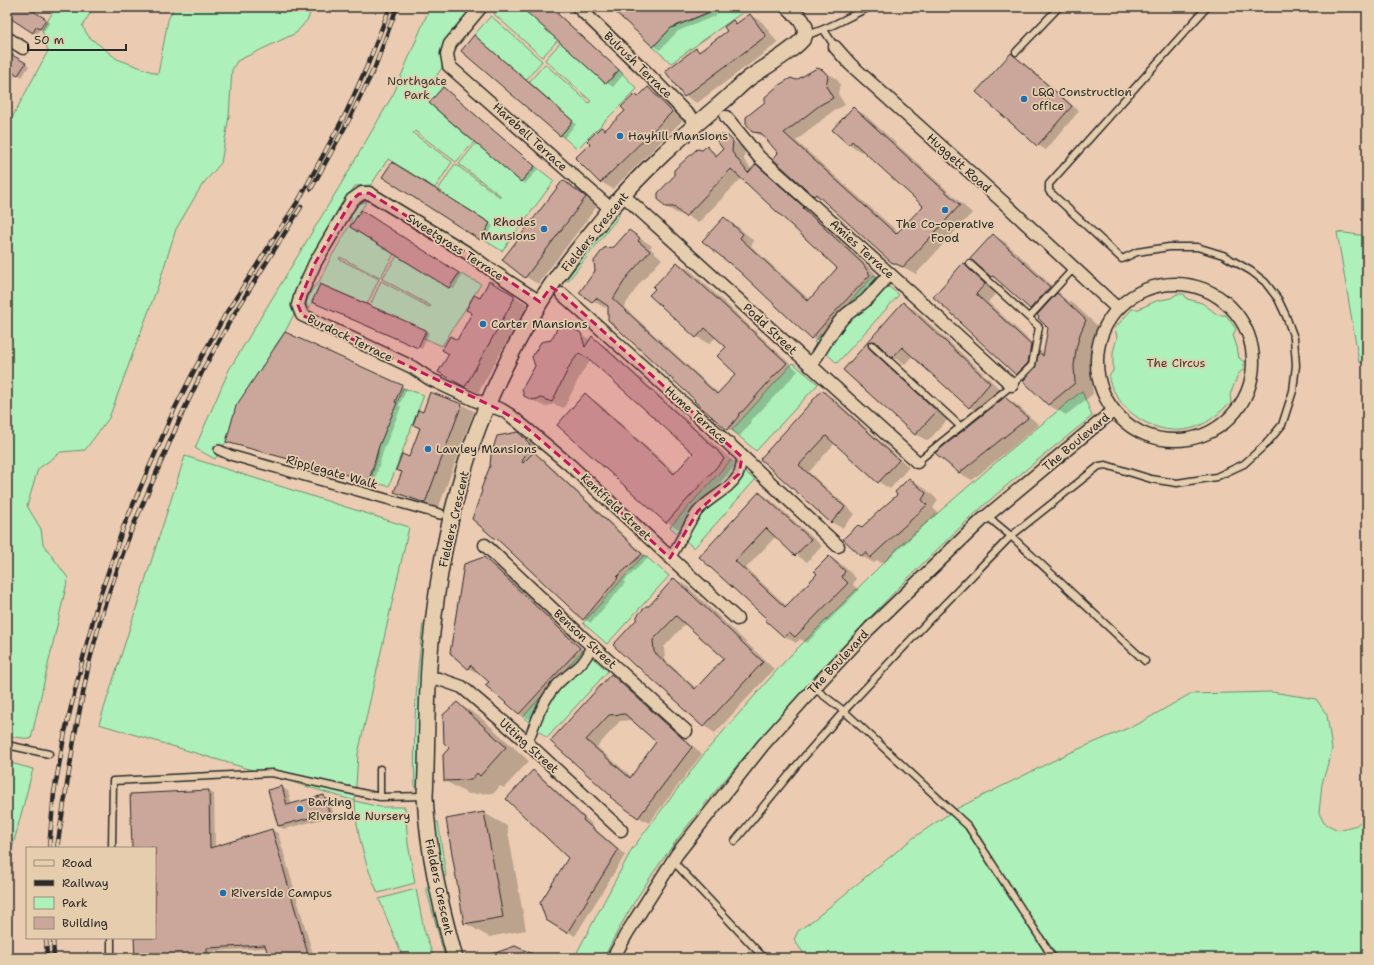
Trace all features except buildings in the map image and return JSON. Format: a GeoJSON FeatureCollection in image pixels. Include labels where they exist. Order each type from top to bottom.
{"type":"FeatureCollection","features":[{"type":"Feature","properties":{"kind":"street","name":"Harebell Terrace"},"geometry":{"type":"LineString","coordinates":[[481,7],[450,44],[447,54],[450,66],[606,204]]}},
{"type":"Feature","properties":{"kind":"street","name":"Bulrush Terrace"},"geometry":{"type":"LineString","coordinates":[[578,7],[692,118]]}},
{"type":"Feature","properties":{"kind":"street"},"geometry":{"type":"LineString","coordinates":[[788,7],[802,21],[805,27],[805,36]]}},
{"type":"Feature","properties":{"kind":"street","name":"Fielders Crescent"},"geometry":{"type":"LineString","coordinates":[[455,958],[440,906],[432,866],[425,796],[428,678],[432,634],[451,521],[482,403],[519,340],[535,299],[557,290],[606,204],[623,195],[660,157],[692,118],[722,112],[747,80],[800,42],[805,36]]}},
{"type":"Feature","properties":{"kind":"street"},"geometry":{"type":"LineString","coordinates":[[7,38],[22,48]]}},
{"type":"Feature","properties":{"kind":"street","name":"Huggett Road"},"geometry":{"type":"LineString","coordinates":[[835,47],[850,64],[1118,308]]}},
{"type":"Feature","properties":{"kind":"street","name":"Amies Terrace"},"geometry":{"type":"LineString","coordinates":[[722,112],[759,157],[1012,385]]}},
{"type":"Feature","properties":{"kind":"street","name":"Sweetgrass Terrace"},"geometry":{"type":"LineString","coordinates":[[369,193],[469,254],[535,299]]}},
{"type":"Feature","properties":{"kind":"street","name":"Burdock Terrace"},"geometry":{"type":"LineString","coordinates":[[369,193],[359,194],[352,200],[315,264],[301,294],[298,305],[302,315],[412,367],[430,379],[482,403]]}},
{"type":"Feature","properties":{"kind":"street","name":"Podd Street"},"geometry":{"type":"LineString","coordinates":[[623,195],[917,462]]}},
{"type":"Feature","properties":{"kind":"street"},"geometry":{"type":"LineString","coordinates":[[810,366],[818,356],[833,330],[842,319],[867,299],[890,274]]}},
{"type":"Feature","properties":{"kind":"street"},"geometry":{"type":"LineString","coordinates":[[1180,284],[1202,289],[1223,300],[1239,316],[1250,340],[1253,366],[1248,391],[1234,413],[1217,428],[1196,437],[1173,440],[1151,437],[1130,426],[1113,410],[1102,391],[1097,370],[1098,348],[1105,327],[1118,308],[1136,294],[1157,286],[1180,284]]}},
{"type":"Feature","properties":{"kind":"street","name":"Hume Terrace"},"geometry":{"type":"LineString","coordinates":[[557,290],[838,546]]}},
{"type":"Feature","properties":{"kind":"street","name":"Kentfield Street"},"geometry":{"type":"LineString","coordinates":[[482,403],[502,410],[521,423],[570,465],[737,619]]}},
{"type":"Feature","properties":{"kind":"street","name":"The Boulevard"},"geometry":{"type":"LineString","coordinates":[[613,958],[626,933],[673,861],[763,745],[814,688],[870,628],[987,516],[1113,410]]}},
{"type":"Feature","properties":{"kind":"street","name":"Ripplegate Walk"},"geometry":{"type":"LineString","coordinates":[[219,450],[230,455],[440,514]]}},
{"type":"Feature","properties":{"kind":"street"},"geometry":{"type":"LineString","coordinates":[[670,558],[678,547],[689,524],[698,510],[732,483],[739,474],[742,457]]}},
{"type":"Feature","properties":{"kind":"street","name":"Benson Street"},"geometry":{"type":"LineString","coordinates":[[485,545],[592,646],[686,731]]}},
{"type":"Feature","properties":{"kind":"street"},"geometry":{"type":"LineString","coordinates":[[527,744],[543,703],[556,686],[579,668],[592,646]]}},
{"type":"Feature","properties":{"kind":"street","name":"Utting Street"},"geometry":{"type":"LineString","coordinates":[[428,678],[440,679],[462,687],[622,830]]}},
{"type":"Feature","properties":{"kind":"lane"},"geometry":{"type":"LineString","coordinates":[[805,36],[824,30],[870,7]]}},
{"type":"Feature","properties":{"kind":"lane"},"geometry":{"type":"LineString","coordinates":[[1016,52],[1058,7]]}},
{"type":"Feature","properties":{"kind":"lane"},"geometry":{"type":"LineString","coordinates":[[735,841],[797,764],[844,711],[1011,536],[1099,466],[1106,465],[1151,479],[1177,483],[1216,477],[1244,464],[1266,444],[1282,425],[1293,391],[1296,365],[1294,338],[1278,299],[1265,282],[1251,271],[1223,255],[1197,247],[1169,247],[1137,252],[1122,259],[1049,191],[1049,184],[1207,7]]}},
{"type":"Feature","properties":{"kind":"lane","name":"Huggett Road"},"geometry":{"type":"LineString","coordinates":[[824,30],[835,47]]}},
{"type":"Feature","properties":{"kind":"lane"},"geometry":{"type":"LineString","coordinates":[[917,462],[1012,385],[1032,365],[1040,327],[970,264]]}},
{"type":"Feature","properties":{"kind":"lane"},"geometry":{"type":"LineString","coordinates":[[1029,317],[1074,268]]}},
{"type":"Feature","properties":{"kind":"lane"},"geometry":{"type":"LineString","coordinates":[[872,345],[960,426]]}},
{"type":"Feature","properties":{"kind":"lane"},"geometry":{"type":"LineString","coordinates":[[987,516],[1011,536],[1145,660]]}},
{"type":"Feature","properties":{"kind":"lane"},"geometry":{"type":"LineString","coordinates":[[814,688],[844,711],[968,826],[1053,958]]}},
{"type":"Feature","properties":{"kind":"lane"},"geometry":{"type":"LineString","coordinates":[[7,745],[49,754]]}},
{"type":"Feature","properties":{"kind":"lane"},"geometry":{"type":"LineString","coordinates":[[380,769],[380,797]]}},
{"type":"Feature","properties":{"kind":"lane"},"geometry":{"type":"LineString","coordinates":[[112,847],[113,781],[272,773],[380,797],[425,796]]}},
{"type":"Feature","properties":{"kind":"lane"},"geometry":{"type":"LineString","coordinates":[[673,861],[764,958]]}},
{"type":"Feature","properties":{"kind":"lane"},"geometry":{"type":"LineString","coordinates":[[111,939],[111,958]]}},
{"type":"Feature","properties":{"kind":"highlighted area"},"geometry":{"type":"Polygon","coordinates":[[[369,193],[469,254],[540,302],[551,287],[562,294],[742,457],[739,474],[698,511],[670,558],[570,465],[521,423],[498,409],[302,315],[298,305],[315,263],[352,200],[359,194],[369,193]]]}},
{"type":"Feature","properties":{"kind":"green space"},"geometry":{"type":"Polygon","coordinates":[[[56,7],[66,7],[72,11],[74,7],[94,7],[82,26],[89,37],[117,59],[158,74],[168,20],[174,7],[312,7],[308,19],[296,33],[237,61],[232,70],[229,116],[221,163],[202,185],[176,229],[159,283],[109,418],[85,450],[61,452],[38,469],[27,506],[41,529],[43,544],[68,578],[31,739],[7,736],[7,127],[48,51],[42,30],[56,7]]]}},
{"type":"Feature","properties":{"kind":"green space","name":"Northgate Park"},"geometry":{"type":"Polygon","coordinates":[[[430,7],[475,7],[441,49],[444,65],[435,78],[443,87],[429,103],[474,142],[456,162],[415,131],[413,133],[452,162],[435,188],[388,159],[371,185],[355,186],[344,202],[294,298],[292,309],[294,314],[285,332],[274,348],[397,403],[403,388],[424,395],[389,486],[370,482],[378,454],[378,448],[226,442],[215,459],[195,448],[229,370],[394,93],[430,7]]]}},
{"type":"Feature","properties":{"kind":"green space"},"geometry":{"type":"Polygon","coordinates":[[[500,7],[521,7],[558,40],[542,57],[494,14],[500,7]]]}},
{"type":"Feature","properties":{"kind":"green space"},"geometry":{"type":"Polygon","coordinates":[[[713,7],[744,7],[746,10],[671,63],[653,47],[671,28],[708,13],[713,7]]]}},
{"type":"Feature","properties":{"kind":"green space"},"geometry":{"type":"Polygon","coordinates":[[[491,16],[542,61],[526,80],[474,35],[491,16]]]}},
{"type":"Feature","properties":{"kind":"green space"},"geometry":{"type":"Polygon","coordinates":[[[561,42],[606,84],[619,70],[637,89],[577,149],[561,135],[573,121],[529,82],[545,64],[589,103],[591,101],[545,60],[561,42]]]}},
{"type":"Feature","properties":{"kind":"green space"},"geometry":{"type":"Polygon","coordinates":[[[476,143],[521,182],[535,166],[554,181],[502,251],[481,238],[490,223],[438,190],[455,164],[500,197],[501,196],[459,164],[476,143]]]}},
{"type":"Feature","properties":{"kind":"green space"},"geometry":{"type":"Polygon","coordinates":[[[367,201],[350,227],[394,254],[380,278],[340,257],[339,259],[379,279],[367,304],[320,284],[309,309],[306,303],[311,291],[319,282],[330,259],[351,223],[351,214],[359,204],[367,201]]]}},
{"type":"Feature","properties":{"kind":"green space"},"geometry":{"type":"Polygon","coordinates":[[[617,213],[619,216],[568,281],[566,280],[617,213]]]}},
{"type":"Feature","properties":{"kind":"green space"},"geometry":{"type":"Polygon","coordinates":[[[1337,232],[1367,236],[1367,363],[1359,362],[1337,232]]]}},
{"type":"Feature","properties":{"kind":"green space"},"geometry":{"type":"Polygon","coordinates":[[[397,256],[449,288],[459,273],[481,284],[442,346],[424,338],[427,331],[370,306],[381,281],[429,307],[431,306],[382,279],[397,256]]]}},
{"type":"Feature","properties":{"kind":"green space"},"geometry":{"type":"Polygon","coordinates":[[[874,275],[899,295],[837,363],[814,342],[874,275]]]}},
{"type":"Feature","properties":{"kind":"green space","name":"The Circus"},"geometry":{"type":"Polygon","coordinates":[[[1177,294],[1184,294],[1187,299],[1202,303],[1218,315],[1226,315],[1236,329],[1233,335],[1239,358],[1244,362],[1243,370],[1238,374],[1230,395],[1231,402],[1215,416],[1201,425],[1184,430],[1161,428],[1139,419],[1122,403],[1115,393],[1110,383],[1109,376],[1113,371],[1113,353],[1117,337],[1115,328],[1132,309],[1139,309],[1156,301],[1171,298],[1177,294]]]}},
{"type":"Feature","properties":{"kind":"green space"},"geometry":{"type":"Polygon","coordinates":[[[793,363],[818,384],[756,451],[732,430],[793,363]]]}},
{"type":"Feature","properties":{"kind":"green space"},"geometry":{"type":"Polygon","coordinates":[[[1082,391],[1092,416],[1008,484],[951,536],[866,622],[811,682],[714,792],[673,845],[636,900],[604,958],[574,958],[632,849],[707,750],[785,661],[901,545],[1009,451],[1082,391]]]}},
{"type":"Feature","properties":{"kind":"green space"},"geometry":{"type":"Polygon","coordinates":[[[185,456],[409,527],[358,754],[355,801],[99,724],[185,456]]]}},
{"type":"Feature","properties":{"kind":"green space"},"geometry":{"type":"Polygon","coordinates":[[[731,460],[755,480],[694,548],[670,527],[731,460]]]}},
{"type":"Feature","properties":{"kind":"green space"},"geometry":{"type":"Polygon","coordinates":[[[644,555],[669,576],[607,644],[583,623],[644,555]]]}},
{"type":"Feature","properties":{"kind":"green space"},"geometry":{"type":"Polygon","coordinates":[[[423,623],[428,625],[419,788],[415,788],[414,747],[423,623]]]}},
{"type":"Feature","properties":{"kind":"green space"},"geometry":{"type":"Polygon","coordinates":[[[583,650],[608,671],[547,738],[523,717],[583,650]]]}},
{"type":"Feature","properties":{"kind":"green space"},"geometry":{"type":"Polygon","coordinates":[[[1272,692],[1316,699],[1327,715],[1332,749],[1322,784],[1319,813],[1324,823],[1338,830],[1357,825],[1367,815],[1367,958],[807,958],[794,940],[798,931],[816,918],[913,838],[956,809],[1067,754],[1140,723],[1190,694],[1272,692]]]}},
{"type":"Feature","properties":{"kind":"green space"},"geometry":{"type":"Polygon","coordinates":[[[7,762],[33,769],[7,868],[7,762]]]}},
{"type":"Feature","properties":{"kind":"green space"},"geometry":{"type":"Polygon","coordinates":[[[355,801],[380,807],[405,807],[408,844],[415,883],[378,893],[369,871],[359,837],[355,801]]]}},
{"type":"Feature","properties":{"kind":"green space"},"geometry":{"type":"Polygon","coordinates":[[[435,822],[438,822],[446,876],[441,877],[435,822]]]}},
{"type":"Feature","properties":{"kind":"green space"},"geometry":{"type":"Polygon","coordinates":[[[430,887],[438,927],[448,958],[445,958],[426,888],[430,887]]]}},
{"type":"Feature","properties":{"kind":"green space"},"geometry":{"type":"Polygon","coordinates":[[[416,889],[424,930],[434,958],[403,958],[379,899],[416,889]]]}},
{"type":"Feature","properties":{"kind":"railway"},"geometry":{"type":"LineString","coordinates":[[49,847],[54,793],[65,732],[97,605],[123,528],[174,410],[197,365],[225,315],[300,198],[346,113],[368,64],[390,7]]}},
{"type":"Feature","properties":{"kind":"railway"},"geometry":{"type":"LineString","coordinates":[[311,189],[351,116],[375,67],[397,7]]}},
{"type":"Feature","properties":{"kind":"railway"},"geometry":{"type":"LineString","coordinates":[[57,847],[75,734],[89,663],[104,607],[131,531],[182,414],[204,368],[231,319],[301,207]]}},
{"type":"Feature","properties":{"kind":"railway"},"geometry":{"type":"LineString","coordinates":[[46,939],[47,958]]}},
{"type":"Feature","properties":{"kind":"railway"},"geometry":{"type":"LineString","coordinates":[[53,939],[54,958]]}},
{"type":"Feature","properties":{"kind":"place","name":"L&Q Construction office"},"geometry":{"type":"Point","coordinates":[1024,99]}},
{"type":"Feature","properties":{"kind":"place","name":"Hayhill Mansions"},"geometry":{"type":"Point","coordinates":[620,136]}},
{"type":"Feature","properties":{"kind":"place","name":"The Co-operative Food"},"geometry":{"type":"Point","coordinates":[945,210]}},
{"type":"Feature","properties":{"kind":"place","name":"Rhodes Mansions"},"geometry":{"type":"Point","coordinates":[544,229]}},
{"type":"Feature","properties":{"kind":"place","name":"Carter Mansions"},"geometry":{"type":"Point","coordinates":[483,324]}},
{"type":"Feature","properties":{"kind":"place","name":"Lawley Mansions"},"geometry":{"type":"Point","coordinates":[428,449]}},
{"type":"Feature","properties":{"kind":"place","name":"Barking Riverside Nursery"},"geometry":{"type":"Point","coordinates":[300,809]}},
{"type":"Feature","properties":{"kind":"place","name":"Riverside Campus"},"geometry":{"type":"Point","coordinates":[223,893]}}]}
